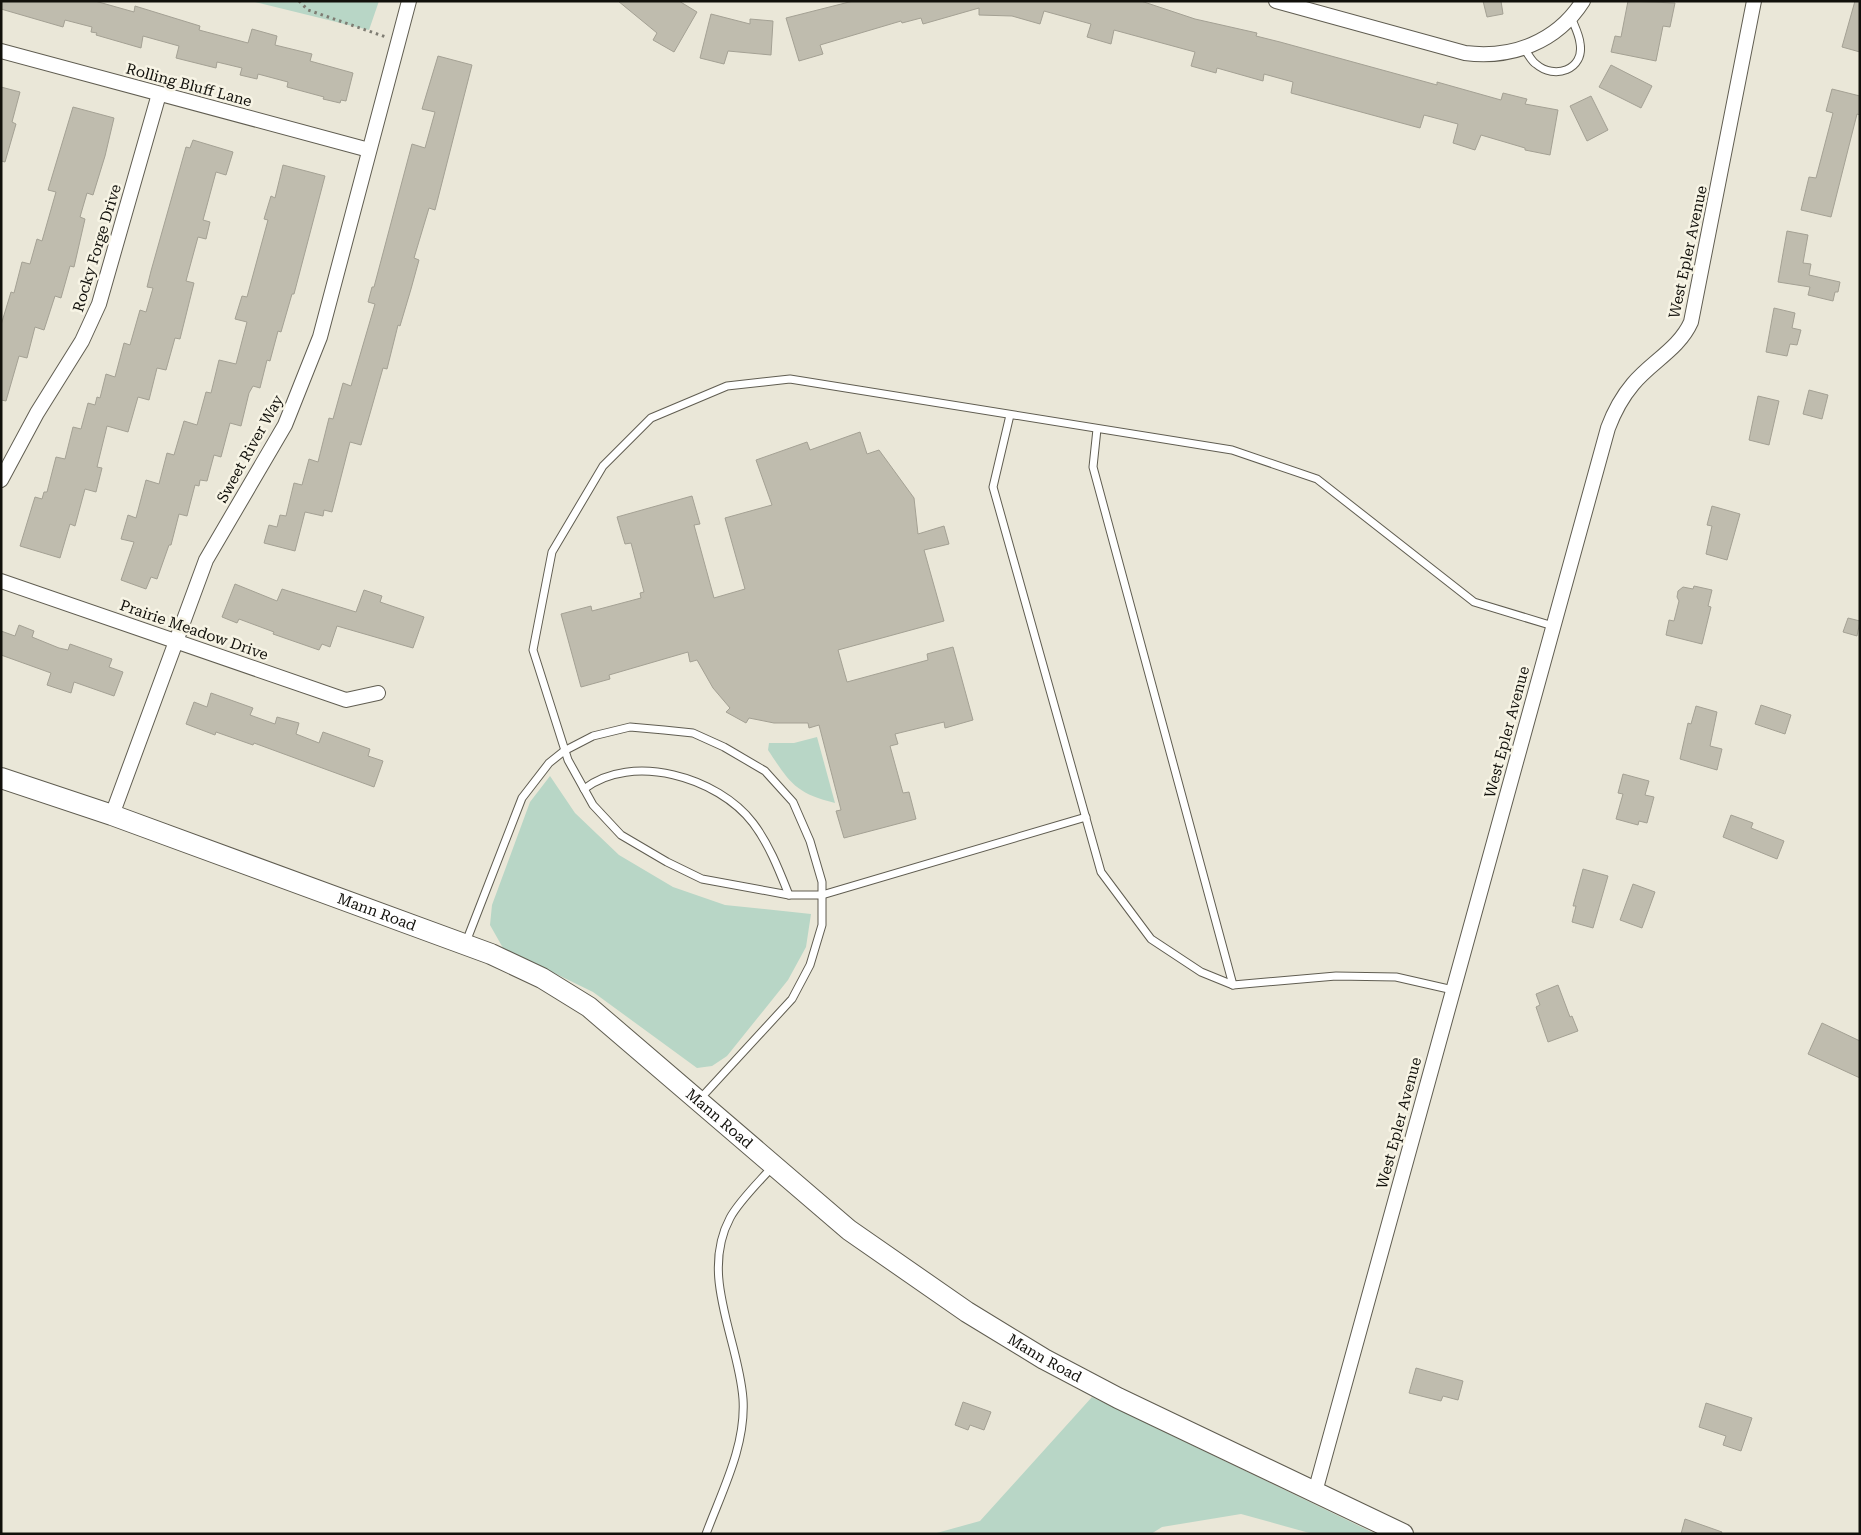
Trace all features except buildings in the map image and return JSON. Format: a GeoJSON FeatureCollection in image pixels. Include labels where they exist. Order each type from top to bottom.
{"type":"FeatureCollection","features":[{"type":"Feature","properties":{"kind":"main road","name":"Mann Road"},"geometry":{"type":"LineString","coordinates":[[1,778],[112,815],[464,945],[542,978],[589,1007],[867,1243],[922,1283],[1005,1336],[1118,1398],[1402,1534]]}},
{"type":"Feature","properties":{"kind":"street","name":"Sweet River Way"},"geometry":{"type":"LineString","coordinates":[[112,815],[206,560],[285,425],[320,337],[409,1]]}},
{"type":"Feature","properties":{"kind":"street"},"geometry":{"type":"LineString","coordinates":[[1276,1],[1465,53],[1488,56],[1524,48],[1547,38],[1571,17],[1582,1]]}},
{"type":"Feature","properties":{"kind":"street","name":"West Epler Avenue"},"geometry":{"type":"LineString","coordinates":[[1315,1492],[1613,414],[1633,384],[1679,341],[1691,322],[1754,1]]}},
{"type":"Feature","properties":{"kind":"street","name":"Rolling Bluff Lane"},"geometry":{"type":"LineString","coordinates":[[1,51],[369,150]]}},
{"type":"Feature","properties":{"kind":"street","name":"Rocky Forge Drive"},"geometry":{"type":"LineString","coordinates":[[1,480],[37,413],[82,341],[99,304],[159,94]]}},
{"type":"Feature","properties":{"kind":"street","name":"Prairie Meadow Drive"},"geometry":{"type":"LineString","coordinates":[[1,581],[346,700],[378,693]]}},
{"type":"Feature","properties":{"kind":"lane"},"geometry":{"type":"LineString","coordinates":[[1524,48],[1536,64],[1554,72],[1564,72],[1574,66],[1579,58],[1580,43],[1571,17]]}},
{"type":"Feature","properties":{"kind":"lane"},"geometry":{"type":"LineString","coordinates":[[1086,817],[822,895],[789,895],[702,880],[622,835],[593,805],[564,751],[534,650],[552,552],[603,466],[651,418],[727,386],[790,379],[1232,450],[1317,479],[1474,602],[1553,626]]}},
{"type":"Feature","properties":{"kind":"lane"},"geometry":{"type":"LineString","coordinates":[[1010,414],[992,487],[1101,872],[1150,939],[1201,972],[1233,985],[1336,976],[1396,977],[1453,990]]}},
{"type":"Feature","properties":{"kind":"lane"},"geometry":{"type":"LineString","coordinates":[[1097,428],[1094,467],[1233,985]]}},
{"type":"Feature","properties":{"kind":"lane"},"geometry":{"type":"LineString","coordinates":[[464,945],[522,798],[549,763],[564,751],[593,736],[630,727],[693,733],[724,747],[764,771],[793,802],[815,858],[822,882],[820,933],[810,965],[792,999],[699,1100]]}},
{"type":"Feature","properties":{"kind":"lane"},"geometry":{"type":"LineString","coordinates":[[584,789],[593,782],[616,774],[643,769],[678,776],[710,788],[731,800],[753,822],[768,848],[789,895]]}},
{"type":"Feature","properties":{"kind":"lane"},"geometry":{"type":"LineString","coordinates":[[706,1534],[738,1449],[742,1427],[743,1399],[720,1288],[718,1249],[730,1217],[774,1165]]}},
{"type":"Feature","properties":{"kind":"path"},"geometry":{"type":"LineString","coordinates":[[299,1],[308,10],[398,41]]}},
{"type":"Feature","properties":{"kind":"green space"},"geometry":{"type":"Polygon","coordinates":[[[251,1],[379,1],[369,30],[251,1]]]}},
{"type":"Feature","properties":{"kind":"green space"},"geometry":{"type":"Polygon","coordinates":[[[817,737],[835,803],[802,791],[788,779],[768,750],[769,743],[794,743],[817,737]]]}},
{"type":"Feature","properties":{"kind":"green space"},"geometry":{"type":"Polygon","coordinates":[[[550,776],[575,813],[619,855],[673,887],[725,905],[811,914],[806,947],[788,980],[727,1056],[712,1066],[697,1068],[593,992],[503,948],[490,925],[492,905],[530,802],[550,776]]]}},
{"type":"Feature","properties":{"kind":"green space"},"geometry":{"type":"Polygon","coordinates":[[[1092,1397],[1376,1534],[1313,1534],[1241,1514],[1162,1527],[1151,1534],[933,1534],[980,1521],[1092,1397]]]}}]}
